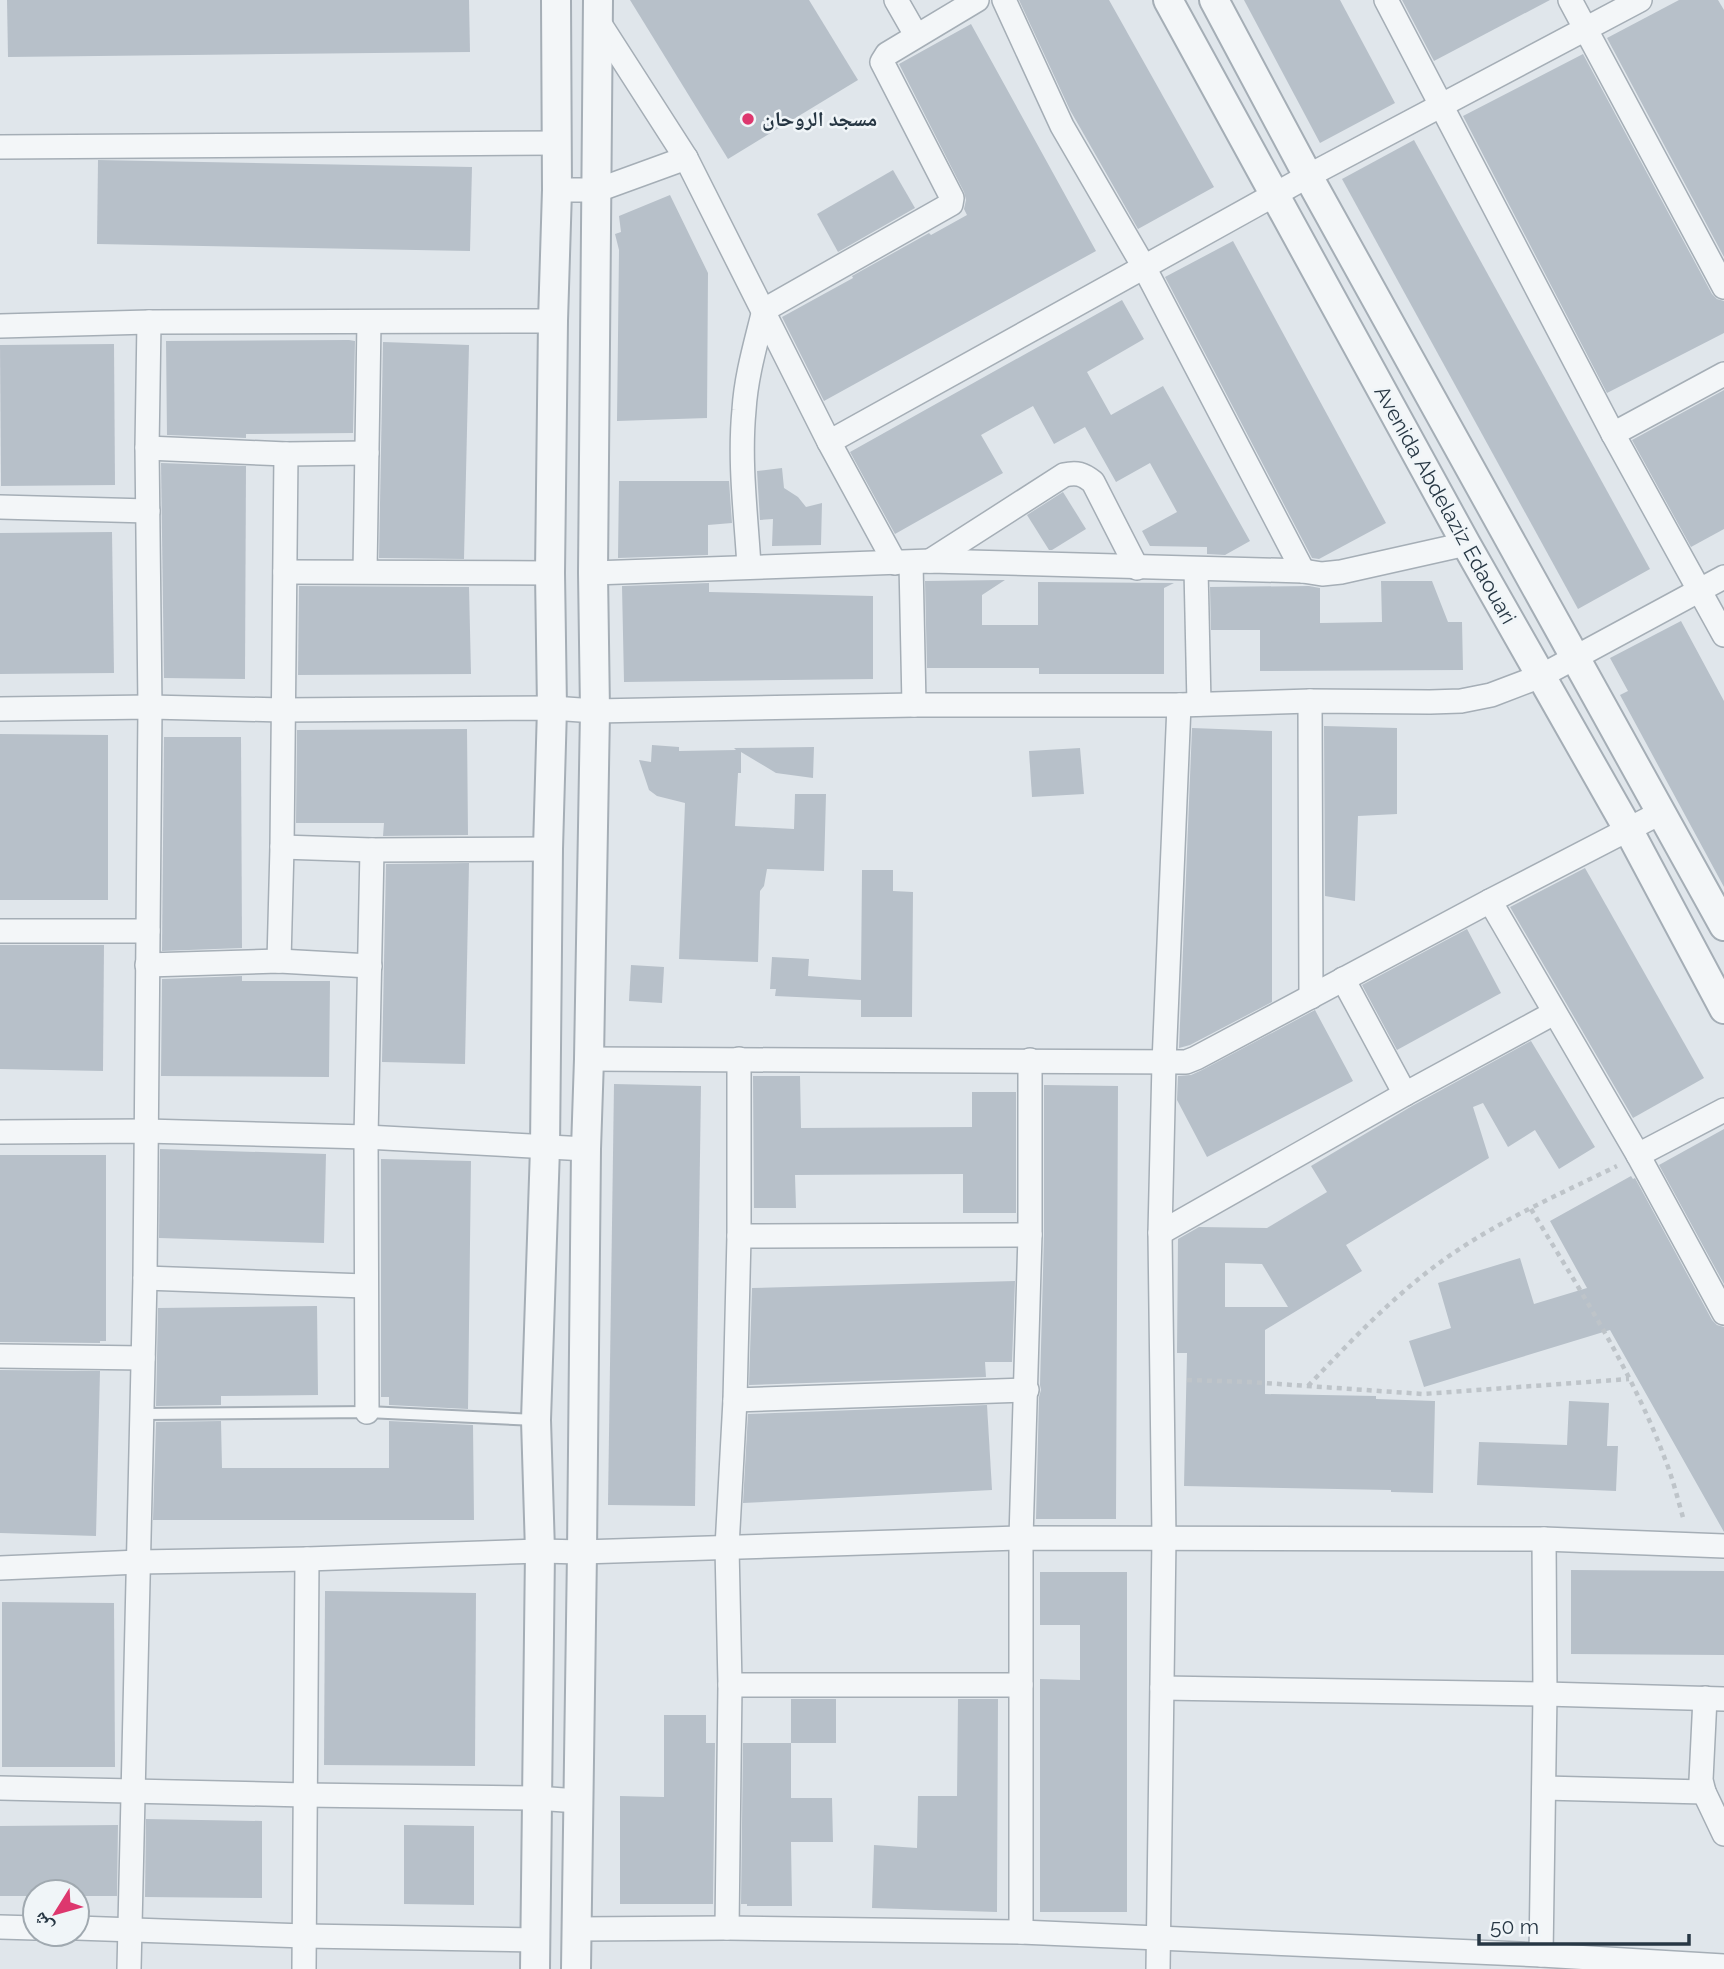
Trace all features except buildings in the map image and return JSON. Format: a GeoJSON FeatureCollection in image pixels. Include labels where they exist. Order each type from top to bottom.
{"type":"FeatureCollection","features":[{"type":"Feature","properties":{"kind":"street"},"geometry":{"type":"LineString","coordinates":[[535,1969],[540,1551],[536,1420],[545,1148],[552,708],[550,573],[557,190],[556,0]]}},
{"type":"Feature","properties":{"kind":"street"},"geometry":{"type":"LineString","coordinates":[[896,0],[916,35]]}},
{"type":"Feature","properties":{"kind":"street"},"geometry":{"type":"LineString","coordinates":[[749,566],[741,447],[749,369],[764,310],[951,204],[952,198],[883,62],[883,57],[977,0]]}},
{"type":"Feature","properties":{"kind":"street"},"geometry":{"type":"LineString","coordinates":[[1004,0],[1062,125],[1144,267],[1303,571]]}},
{"type":"Feature","properties":{"kind":"street","name":"Avenida Abdelaziz Edaouari"},"geometry":{"type":"LineString","coordinates":[[1168,0],[1466,544],[1628,829],[1724,1009]]}},
{"type":"Feature","properties":{"kind":"street","name":"Avenida Abdelaziz Edaouari"},"geometry":{"type":"LineString","coordinates":[[1214,0],[1308,176],[1724,926]]}},
{"type":"Feature","properties":{"kind":"street"},"geometry":{"type":"LineString","coordinates":[[1386,0],[1613,434],[1724,635]]}},
{"type":"Feature","properties":{"kind":"street"},"geometry":{"type":"LineString","coordinates":[[1570,0],[1724,287]]}},
{"type":"Feature","properties":{"kind":"street"},"geometry":{"type":"LineString","coordinates":[[829,442],[1308,176],[1640,0]]}},
{"type":"Feature","properties":{"kind":"street"},"geometry":{"type":"LineString","coordinates":[[598,11],[686,158],[829,442],[912,562],[914,705]]}},
{"type":"Feature","properties":{"kind":"street"},"geometry":{"type":"LineString","coordinates":[[576,1969],[586,1149],[595,710],[593,573],[598,11]]}},
{"type":"Feature","properties":{"kind":"street"},"geometry":{"type":"LineString","coordinates":[[0,147],[556,144]]}},
{"type":"Feature","properties":{"kind":"street"},"geometry":{"type":"LineString","coordinates":[[557,190],[598,190],[686,158]]}},
{"type":"Feature","properties":{"kind":"street"},"geometry":{"type":"LineString","coordinates":[[0,326],[149,322],[553,321]]}},
{"type":"Feature","properties":{"kind":"street"},"geometry":{"type":"LineString","coordinates":[[129,1969],[145,1278],[150,707],[147,448],[149,322]]}},
{"type":"Feature","properties":{"kind":"street"},"geometry":{"type":"LineString","coordinates":[[365,571],[369,322]]}},
{"type":"Feature","properties":{"kind":"street"},"geometry":{"type":"LineString","coordinates":[[1613,434],[1724,374]]}},
{"type":"Feature","properties":{"kind":"street"},"geometry":{"type":"LineString","coordinates":[[147,448],[286,454],[367,453]]}},
{"type":"Feature","properties":{"kind":"street"},"geometry":{"type":"LineString","coordinates":[[279,961],[286,454]]}},
{"type":"Feature","properties":{"kind":"street"},"geometry":{"type":"LineString","coordinates":[[912,562],[1064,475],[1075,473],[1093,482],[1137,568]]}},
{"type":"Feature","properties":{"kind":"street"},"geometry":{"type":"LineString","coordinates":[[0,507],[148,511]]}},
{"type":"Feature","properties":{"kind":"street"},"geometry":{"type":"LineString","coordinates":[[593,573],[912,562],[1303,571],[1322,574],[1466,544]]}},
{"type":"Feature","properties":{"kind":"street"},"geometry":{"type":"LineString","coordinates":[[1158,1969],[1164,1538],[1160,1233],[1164,1063],[1196,569]]}},
{"type":"Feature","properties":{"kind":"street"},"geometry":{"type":"LineString","coordinates":[[285,572],[550,573]]}},
{"type":"Feature","properties":{"kind":"street"},"geometry":{"type":"LineString","coordinates":[[0,709],[150,707],[282,710],[595,710],[1461,701],[1491,695],[1541,676],[1724,578]]}},
{"type":"Feature","properties":{"kind":"street"},"geometry":{"type":"LineString","coordinates":[[1310,701],[1311,997]]}},
{"type":"Feature","properties":{"kind":"street"},"geometry":{"type":"LineString","coordinates":[[589,1059],[1186,1062],[1660,813]]}},
{"type":"Feature","properties":{"kind":"street"},"geometry":{"type":"LineString","coordinates":[[282,847],[373,850],[548,849]]}},
{"type":"Feature","properties":{"kind":"street"},"geometry":{"type":"LineString","coordinates":[[367,1412],[366,1137],[373,850]]}},
{"type":"Feature","properties":{"kind":"street"},"geometry":{"type":"LineString","coordinates":[[1490,901],[1638,1155],[1724,1313]]}},
{"type":"Feature","properties":{"kind":"street"},"geometry":{"type":"LineString","coordinates":[[0,931],[148,930]]}},
{"type":"Feature","properties":{"kind":"street"},"geometry":{"type":"LineString","coordinates":[[147,965],[279,961],[370,966]]}},
{"type":"Feature","properties":{"kind":"street"},"geometry":{"type":"LineString","coordinates":[[1343,979],[1405,1094]]}},
{"type":"Feature","properties":{"kind":"street"},"geometry":{"type":"LineString","coordinates":[[1160,1233],[1553,1013]]}},
{"type":"Feature","properties":{"kind":"street"},"geometry":{"type":"LineString","coordinates":[[727,1928],[730,1685],[727,1547],[735,1400],[739,1059]]}},
{"type":"Feature","properties":{"kind":"street"},"geometry":{"type":"LineString","coordinates":[[1021,1932],[1021,1538],[1030,1234],[1030,1060]]}},
{"type":"Feature","properties":{"kind":"street"},"geometry":{"type":"LineString","coordinates":[[1638,1155],[1724,1110]]}},
{"type":"Feature","properties":{"kind":"street"},"geometry":{"type":"LineString","coordinates":[[0,1132],[146,1131],[366,1137],[586,1149]]}},
{"type":"Feature","properties":{"kind":"street"},"geometry":{"type":"LineString","coordinates":[[739,1236],[1030,1234]]}},
{"type":"Feature","properties":{"kind":"street"},"geometry":{"type":"LineString","coordinates":[[145,1278],[365,1286]]}},
{"type":"Feature","properties":{"kind":"street"},"geometry":{"type":"LineString","coordinates":[[0,1356],[143,1358]]}},
{"type":"Feature","properties":{"kind":"street"},"geometry":{"type":"LineString","coordinates":[[735,1400],[1027,1390]]}},
{"type":"Feature","properties":{"kind":"street"},"geometry":{"type":"LineString","coordinates":[[0,1568],[1021,1538],[1544,1539],[1724,1546]]}},
{"type":"Feature","properties":{"kind":"street"},"geometry":{"type":"LineString","coordinates":[[1541,1955],[1545,1693],[1544,1539]]}},
{"type":"Feature","properties":{"kind":"street"},"geometry":{"type":"LineString","coordinates":[[304,1969],[307,1559]]}},
{"type":"Feature","properties":{"kind":"street"},"geometry":{"type":"LineString","coordinates":[[730,1685],[1021,1685]]}},
{"type":"Feature","properties":{"kind":"street"},"geometry":{"type":"LineString","coordinates":[[1162,1688],[1715,1698],[1701,1780],[1724,1834]]}},
{"type":"Feature","properties":{"kind":"street"},"geometry":{"type":"LineString","coordinates":[[0,1788],[578,1801]]}},
{"type":"Feature","properties":{"kind":"street"},"geometry":{"type":"LineString","coordinates":[[1544,1788],[1704,1792]]}},
{"type":"Feature","properties":{"kind":"street"},"geometry":{"type":"LineString","coordinates":[[0,1927],[21,1928]]}},
{"type":"Feature","properties":{"kind":"street"},"geometry":{"type":"LineString","coordinates":[[91,1928],[536,1940]]}},
{"type":"Feature","properties":{"kind":"street"},"geometry":{"type":"LineString","coordinates":[[576,1929],[1021,1932],[1541,1955],[1724,1966]]}},
{"type":"Feature","properties":{"kind":"lane"},"geometry":{"type":"LineString","coordinates":[[143,1414],[367,1412],[536,1420]]}},
{"type":"Feature","properties":{"kind":"path"},"geometry":{"type":"LineString","coordinates":[[1307,1386],[1370,1321],[1443,1260],[1496,1226],[1638,1155]]}},
{"type":"Feature","properties":{"kind":"path"},"geometry":{"type":"LineString","coordinates":[[1531,1209],[1629,1379],[1666,1460],[1691,1545]]}},
{"type":"Feature","properties":{"kind":"path"},"geometry":{"type":"LineString","coordinates":[[1161,1379],[1433,1394],[1629,1379]]}},
{"type":"Feature","properties":{"kind":"place","name":"مسجد الروحان"},"geometry":{"type":"Point","coordinates":[748,119]}}]}
